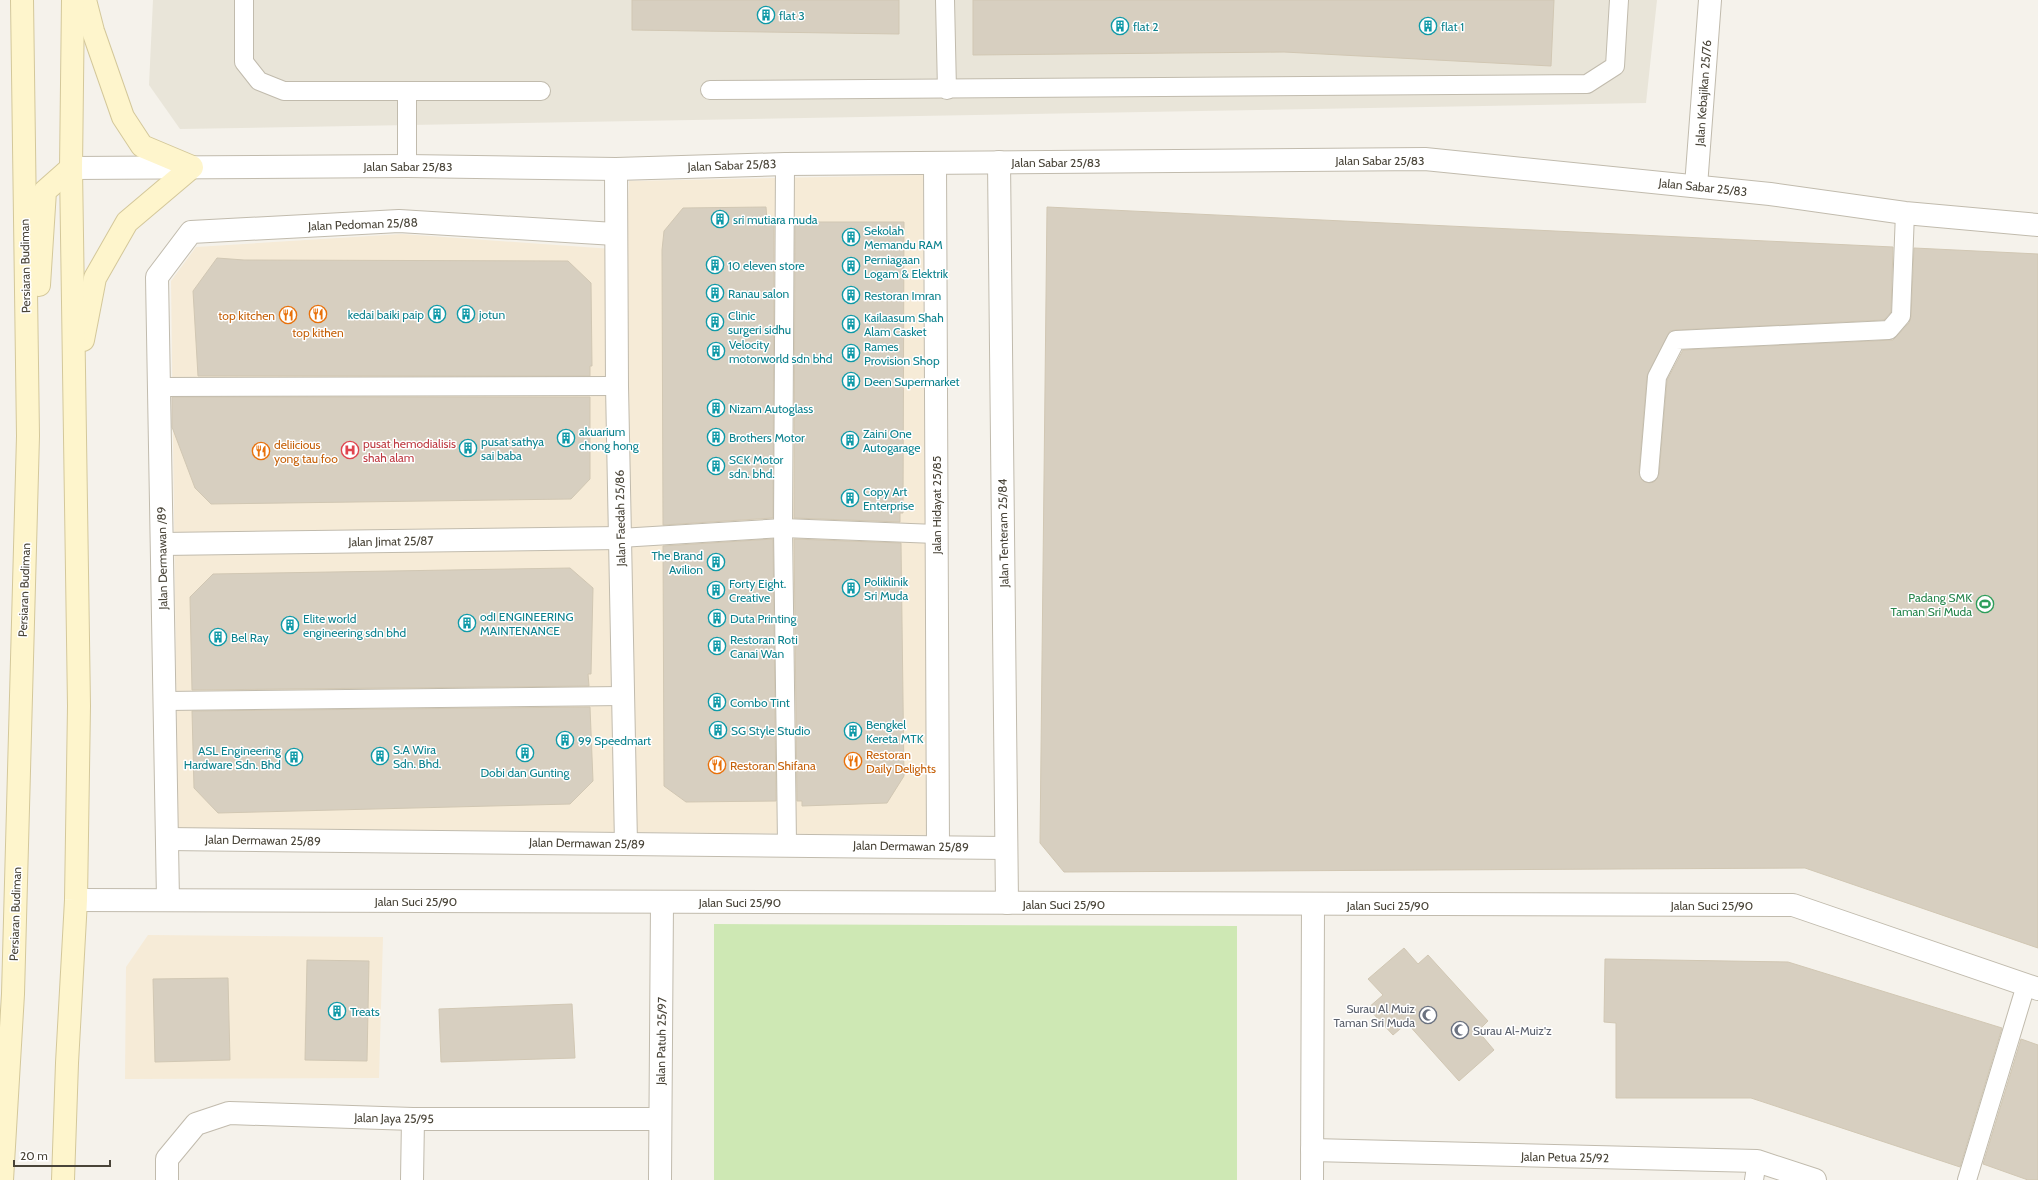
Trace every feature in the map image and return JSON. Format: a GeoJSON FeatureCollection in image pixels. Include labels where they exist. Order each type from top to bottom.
{"type":"FeatureCollection","features":[{"type":"Feature","properties":{"kind":"main road","name":"Persiaran Budiman"},"geometry":{"type":"LineString","coordinates":[[2,1180],[13,994],[28,436],[22,0]]}},
{"type":"Feature","properties":{"kind":"main road"},"geometry":{"type":"LineString","coordinates":[[63,1180],[67,1063],[76,900],[79,706],[71,168],[73,0]]}},
{"type":"Feature","properties":{"kind":"main road"},"geometry":{"type":"LineString","coordinates":[[75,380],[95,278],[127,222],[192,167],[142,146],[123,117],[93,30],[85,0]]}},
{"type":"Feature","properties":{"kind":"main road"},"geometry":{"type":"LineString","coordinates":[[28,436],[45,191],[71,168]]}},
{"type":"Feature","properties":{"kind":"street","name":"Jalan Kebajikan 25/76"},"geometry":{"type":"LineString","coordinates":[[1696,186],[1710,0]]}},
{"type":"Feature","properties":{"kind":"street","name":"Jalan Sabar 25/83"},"geometry":{"type":"LineString","coordinates":[[71,168],[406,166],[616,169],[785,164],[1425,159],[1770,194],[1905,213],[2038,225]]}},
{"type":"Feature","properties":{"kind":"street","name":"Jalan Tenteram 25/84"},"geometry":{"type":"LineString","coordinates":[[999,162],[1007,903]]}},
{"type":"Feature","properties":{"kind":"street","name":"Jalan Hidayat 25/85"},"geometry":{"type":"LineString","coordinates":[[935,163],[938,847]]}},
{"type":"Feature","properties":{"kind":"street","name":"Jalan Faedah 25/86"},"geometry":{"type":"LineString","coordinates":[[616,169],[615,234],[617,386],[626,844]]}},
{"type":"Feature","properties":{"kind":"street","name":"Jalan Pedoman 25/88"},"geometry":{"type":"LineString","coordinates":[[157,277],[191,232],[399,221],[615,234]]}},
{"type":"Feature","properties":{"kind":"street","name":"Jalan Dermawan /89"},"geometry":{"type":"LineString","coordinates":[[157,277],[168,900]]}},
{"type":"Feature","properties":{"kind":"street","name":"Jalan Jimat 25/87"},"geometry":{"type":"LineString","coordinates":[[162,544],[620,538]]}},
{"type":"Feature","properties":{"kind":"street","name":"Jalan Dermawan 25/89"},"geometry":{"type":"LineString","coordinates":[[167,839],[626,844],[787,844],[1006,848]]}},
{"type":"Feature","properties":{"kind":"street","name":"Jalan Suci 25/90"},"geometry":{"type":"LineString","coordinates":[[76,900],[1313,905],[1793,905],[2032,987]]}},
{"type":"Feature","properties":{"kind":"street","name":"Jalan Patuh 25/97"},"geometry":{"type":"LineString","coordinates":[[660,1180],[662,902]]}},
{"type":"Feature","properties":{"kind":"street"},"geometry":{"type":"LineString","coordinates":[[1312,1180],[1313,905]]}},
{"type":"Feature","properties":{"kind":"street","name":"Jalan Jaya 25/95"},"geometry":{"type":"LineString","coordinates":[[167,1180],[167,1159],[196,1124],[229,1113],[413,1119],[660,1119]]}},
{"type":"Feature","properties":{"kind":"street"},"geometry":{"type":"LineString","coordinates":[[412,1180],[413,1119]]}},
{"type":"Feature","properties":{"kind":"street","name":"Jalan Petua 25/92"},"geometry":{"type":"LineString","coordinates":[[1312,1150],[1756,1171],[1815,1180]]}},
{"type":"Feature","properties":{"kind":"lane"},"geometry":{"type":"LineString","coordinates":[[244,0],[244,62],[259,81],[284,91],[541,90]]}},
{"type":"Feature","properties":{"kind":"lane"},"geometry":{"type":"LineString","coordinates":[[946,0],[947,90]]}},
{"type":"Feature","properties":{"kind":"lane"},"geometry":{"type":"LineString","coordinates":[[710,90],[947,90],[1588,84],[1615,66],[1619,0]]}},
{"type":"Feature","properties":{"kind":"lane"},"geometry":{"type":"LineString","coordinates":[[406,166],[407,91]]}},
{"type":"Feature","properties":{"kind":"lane"},"geometry":{"type":"LineString","coordinates":[[785,164],[783,528],[787,844]]}},
{"type":"Feature","properties":{"kind":"lane"},"geometry":{"type":"LineString","coordinates":[[1649,473],[1657,377],[1676,340],[1889,330],[1901,316],[1905,213]]}},
{"type":"Feature","properties":{"kind":"lane"},"geometry":{"type":"LineString","coordinates":[[158,387],[617,386]]}},
{"type":"Feature","properties":{"kind":"lane"},"geometry":{"type":"LineString","coordinates":[[620,538],[783,528],[936,534]]}},
{"type":"Feature","properties":{"kind":"lane"},"geometry":{"type":"LineString","coordinates":[[165,702],[623,696]]}},
{"type":"Feature","properties":{"kind":"lane"},"geometry":{"type":"LineString","coordinates":[[1967,1180],[2032,987]]}},
{"type":"Feature","properties":{"kind":"shaded area"},"geometry":{"type":"Polygon","coordinates":[[[153,0],[1657,0],[1646,103],[180,129],[149,85],[153,0]]]}},
{"type":"Feature","properties":{"kind":"shaded area"},"geometry":{"type":"Polygon","coordinates":[[[923,175],[927,835],[178,828],[171,281],[196,247],[402,234],[626,250],[629,181],[923,175]]]}},
{"type":"Feature","properties":{"kind":"shaded area"},"geometry":{"type":"Polygon","coordinates":[[[148,935],[383,937],[379,1078],[125,1079],[126,967],[148,935]]]}},
{"type":"Feature","properties":{"kind":"green space"},"geometry":{"type":"Polygon","coordinates":[[[714,924],[1237,926],[1237,1180],[714,1180],[714,924]]]}},
{"type":"Feature","properties":{"kind":"building","name":"flat 3"},"geometry":{"type":"Polygon","coordinates":[[[632,0],[899,0],[899,34],[632,30],[632,0]]]}},
{"type":"Feature","properties":{"kind":"building"},"geometry":{"type":"Polygon","coordinates":[[[973,0],[1554,0],[1551,66],[1284,52],[973,55],[973,0]]]}},
{"type":"Feature","properties":{"kind":"building"},"geometry":{"type":"Polygon","coordinates":[[[766,207],[767,221],[774,221],[773,518],[663,525],[662,250],[664,231],[683,208],[766,207]]]}},
{"type":"Feature","properties":{"kind":"building"},"geometry":{"type":"Polygon","coordinates":[[[1047,207],[1893,247],[1891,312],[1884,320],[1670,331],[1647,376],[1639,472],[1643,481],[1649,483],[1654,482],[1659,474],[1667,380],[1683,350],[1893,340],[1909,323],[1911,317],[1914,248],[2038,254],[2038,948],[1805,868],[1064,872],[1040,843],[1047,207]]]}},
{"type":"Feature","properties":{"kind":"building"},"geometry":{"type":"Polygon","coordinates":[[[795,222],[904,222],[903,513],[900,513],[900,522],[794,518],[795,222]]]}},
{"type":"Feature","properties":{"kind":"building"},"geometry":{"type":"Polygon","coordinates":[[[217,258],[244,260],[568,261],[591,283],[592,366],[590,366],[590,376],[198,376],[193,291],[217,258]]]}},
{"type":"Feature","properties":{"kind":"building"},"geometry":{"type":"Polygon","coordinates":[[[172,397],[590,397],[590,479],[571,499],[211,504],[195,488],[172,427],[172,397]]]}},
{"type":"Feature","properties":{"kind":"building"},"geometry":{"type":"Polygon","coordinates":[[[773,539],[776,801],[686,802],[664,786],[663,546],[773,539]]]}},
{"type":"Feature","properties":{"kind":"building"},"geometry":{"type":"Polygon","coordinates":[[[794,539],[901,543],[904,776],[887,803],[802,806],[802,801],[797,801],[794,539]]]}},
{"type":"Feature","properties":{"kind":"building"},"geometry":{"type":"Polygon","coordinates":[[[570,568],[593,588],[591,674],[588,674],[589,686],[192,690],[190,597],[213,574],[570,568]]]}},
{"type":"Feature","properties":{"kind":"building"},"geometry":{"type":"Polygon","coordinates":[[[590,707],[593,781],[570,804],[218,813],[194,788],[192,711],[590,707]]]}},
{"type":"Feature","properties":{"kind":"building","name":"Surau Al Muiz Taman Sri Muda"},"geometry":{"type":"Polygon","coordinates":[[[1404,948],[1418,964],[1428,955],[1488,1021],[1478,1031],[1494,1050],[1459,1081],[1407,1023],[1393,1035],[1368,1008],[1383,995],[1368,979],[1404,948]]]}},
{"type":"Feature","properties":{"kind":"building"},"geometry":{"type":"Polygon","coordinates":[[[1605,959],[1788,962],[2002,1028],[1960,1167],[1751,1098],[1616,1098],[1616,1023],[1604,1022],[1605,959]]]}},
{"type":"Feature","properties":{"kind":"building","name":"Treats"},"geometry":{"type":"Polygon","coordinates":[[[307,960],[369,961],[367,1061],[305,1060],[307,960]]]}},
{"type":"Feature","properties":{"kind":"building"},"geometry":{"type":"Polygon","coordinates":[[[228,978],[230,1060],[155,1062],[153,979],[228,978]]]}},
{"type":"Feature","properties":{"kind":"building"},"geometry":{"type":"Polygon","coordinates":[[[572,1004],[575,1058],[441,1062],[439,1009],[572,1004]]]}},
{"type":"Feature","properties":{"kind":"building"},"geometry":{"type":"Polygon","coordinates":[[[2021,1039],[2038,1045],[2038,1180],[2028,1180],[1983,1164],[2021,1039]]]}},
{"type":"Feature","properties":{"kind":"place","name":"flat 3"},"geometry":{"type":"Point","coordinates":[766,15]}},
{"type":"Feature","properties":{"kind":"place","name":"flat 2"},"geometry":{"type":"Point","coordinates":[1120,26]}},
{"type":"Feature","properties":{"kind":"place","name":"flat 1"},"geometry":{"type":"Point","coordinates":[1428,26]}},
{"type":"Feature","properties":{"kind":"place","name":"sri mutiara muda"},"geometry":{"type":"Point","coordinates":[720,219]}},
{"type":"Feature","properties":{"kind":"place","name":"Sekolah Memandu RAM"},"geometry":{"type":"Point","coordinates":[851,237]}},
{"type":"Feature","properties":{"kind":"place","name":"10 eleven store"},"geometry":{"type":"Point","coordinates":[715,265]}},
{"type":"Feature","properties":{"kind":"place","name":"Perniagaan Logam & Elektrik"},"geometry":{"type":"Point","coordinates":[851,266]}},
{"type":"Feature","properties":{"kind":"place","name":"Ranau salon"},"geometry":{"type":"Point","coordinates":[715,293]}},
{"type":"Feature","properties":{"kind":"place","name":"Restoran Imran"},"geometry":{"type":"Point","coordinates":[851,295]}},
{"type":"Feature","properties":{"kind":"place","name":"top kithen"},"geometry":{"type":"Point","coordinates":[318,314]}},
{"type":"Feature","properties":{"kind":"place","name":"kedai baiki paip"},"geometry":{"type":"Point","coordinates":[437,314]}},
{"type":"Feature","properties":{"kind":"place","name":"jotun"},"geometry":{"type":"Point","coordinates":[466,314]}},
{"type":"Feature","properties":{"kind":"place","name":"top kitchen"},"geometry":{"type":"Point","coordinates":[288,315]}},
{"type":"Feature","properties":{"kind":"place","name":"Clinic surgeri sidhu"},"geometry":{"type":"Point","coordinates":[715,322]}},
{"type":"Feature","properties":{"kind":"place","name":"Kailaasum Shah Alam Casket"},"geometry":{"type":"Point","coordinates":[851,324]}},
{"type":"Feature","properties":{"kind":"place","name":"Velocity motorworld sdn bhd"},"geometry":{"type":"Point","coordinates":[716,351]}},
{"type":"Feature","properties":{"kind":"place","name":"Rames Provision Shop"},"geometry":{"type":"Point","coordinates":[851,353]}},
{"type":"Feature","properties":{"kind":"place","name":"Deen Supermarket"},"geometry":{"type":"Point","coordinates":[851,381]}},
{"type":"Feature","properties":{"kind":"place","name":"Nizam Autoglass"},"geometry":{"type":"Point","coordinates":[716,408]}},
{"type":"Feature","properties":{"kind":"place","name":"Brothers Motor"},"geometry":{"type":"Point","coordinates":[716,437]}},
{"type":"Feature","properties":{"kind":"place","name":"akuarium chong hong"},"geometry":{"type":"Point","coordinates":[566,438]}},
{"type":"Feature","properties":{"kind":"place","name":"Zaini One Autogarage"},"geometry":{"type":"Point","coordinates":[850,440]}},
{"type":"Feature","properties":{"kind":"place","name":"pusat sathya sai baba"},"geometry":{"type":"Point","coordinates":[468,448]}},
{"type":"Feature","properties":{"kind":"place","name":"pusat hemodialisis shah alam"},"geometry":{"type":"Point","coordinates":[350,450]}},
{"type":"Feature","properties":{"kind":"place","name":"deliicious yong tau foo"},"geometry":{"type":"Point","coordinates":[261,451]}},
{"type":"Feature","properties":{"kind":"place","name":"SCK Motor sdn. bhd."},"geometry":{"type":"Point","coordinates":[716,466]}},
{"type":"Feature","properties":{"kind":"place","name":"Copy Art Enterprise"},"geometry":{"type":"Point","coordinates":[850,498]}},
{"type":"Feature","properties":{"kind":"place","name":"The Brand Avilion"},"geometry":{"type":"Point","coordinates":[716,562]}},
{"type":"Feature","properties":{"kind":"place","name":"Poliklinik Sri Muda"},"geometry":{"type":"Point","coordinates":[851,588]}},
{"type":"Feature","properties":{"kind":"place","name":"Forty Eight. Creative"},"geometry":{"type":"Point","coordinates":[716,590]}},
{"type":"Feature","properties":{"kind":"place","name":"Padang SMK Taman Sri Muda"},"geometry":{"type":"Point","coordinates":[1985,604]}},
{"type":"Feature","properties":{"kind":"place","name":"Duta Printing"},"geometry":{"type":"Point","coordinates":[717,618]}},
{"type":"Feature","properties":{"kind":"place","name":"odI ENGINEERING MAINTENANCE"},"geometry":{"type":"Point","coordinates":[467,623]}},
{"type":"Feature","properties":{"kind":"place","name":"Elite world engineering sdn bhd"},"geometry":{"type":"Point","coordinates":[290,625]}},
{"type":"Feature","properties":{"kind":"place","name":"Bel Ray"},"geometry":{"type":"Point","coordinates":[218,637]}},
{"type":"Feature","properties":{"kind":"place","name":"Restoran Roti Canai Wan"},"geometry":{"type":"Point","coordinates":[717,646]}},
{"type":"Feature","properties":{"kind":"place","name":"Combo Tint"},"geometry":{"type":"Point","coordinates":[717,702]}},
{"type":"Feature","properties":{"kind":"place","name":"SG Style Studio"},"geometry":{"type":"Point","coordinates":[718,730]}},
{"type":"Feature","properties":{"kind":"place","name":"Bengkel Kereta MTK"},"geometry":{"type":"Point","coordinates":[853,731]}},
{"type":"Feature","properties":{"kind":"place","name":"99 Speedmart"},"geometry":{"type":"Point","coordinates":[565,740]}},
{"type":"Feature","properties":{"kind":"place","name":"Dobi dan Gunting"},"geometry":{"type":"Point","coordinates":[525,753]}},
{"type":"Feature","properties":{"kind":"place","name":"S.A Wira Sdn. Bhd."},"geometry":{"type":"Point","coordinates":[380,756]}},
{"type":"Feature","properties":{"kind":"place","name":"ASL Engineering Hardware Sdn. Bhd"},"geometry":{"type":"Point","coordinates":[294,757]}},
{"type":"Feature","properties":{"kind":"place","name":"Restoran Daily Delights"},"geometry":{"type":"Point","coordinates":[853,761]}},
{"type":"Feature","properties":{"kind":"place","name":"Restoran Shifana"},"geometry":{"type":"Point","coordinates":[717,765]}},
{"type":"Feature","properties":{"kind":"place","name":"Treats"},"geometry":{"type":"Point","coordinates":[337,1011]}},
{"type":"Feature","properties":{"kind":"place","name":"Surau Al Muiz Taman Sri Muda"},"geometry":{"type":"Point","coordinates":[1428,1015]}},
{"type":"Feature","properties":{"kind":"place","name":"Surau Al-Muiz'z"},"geometry":{"type":"Point","coordinates":[1460,1030]}}]}
